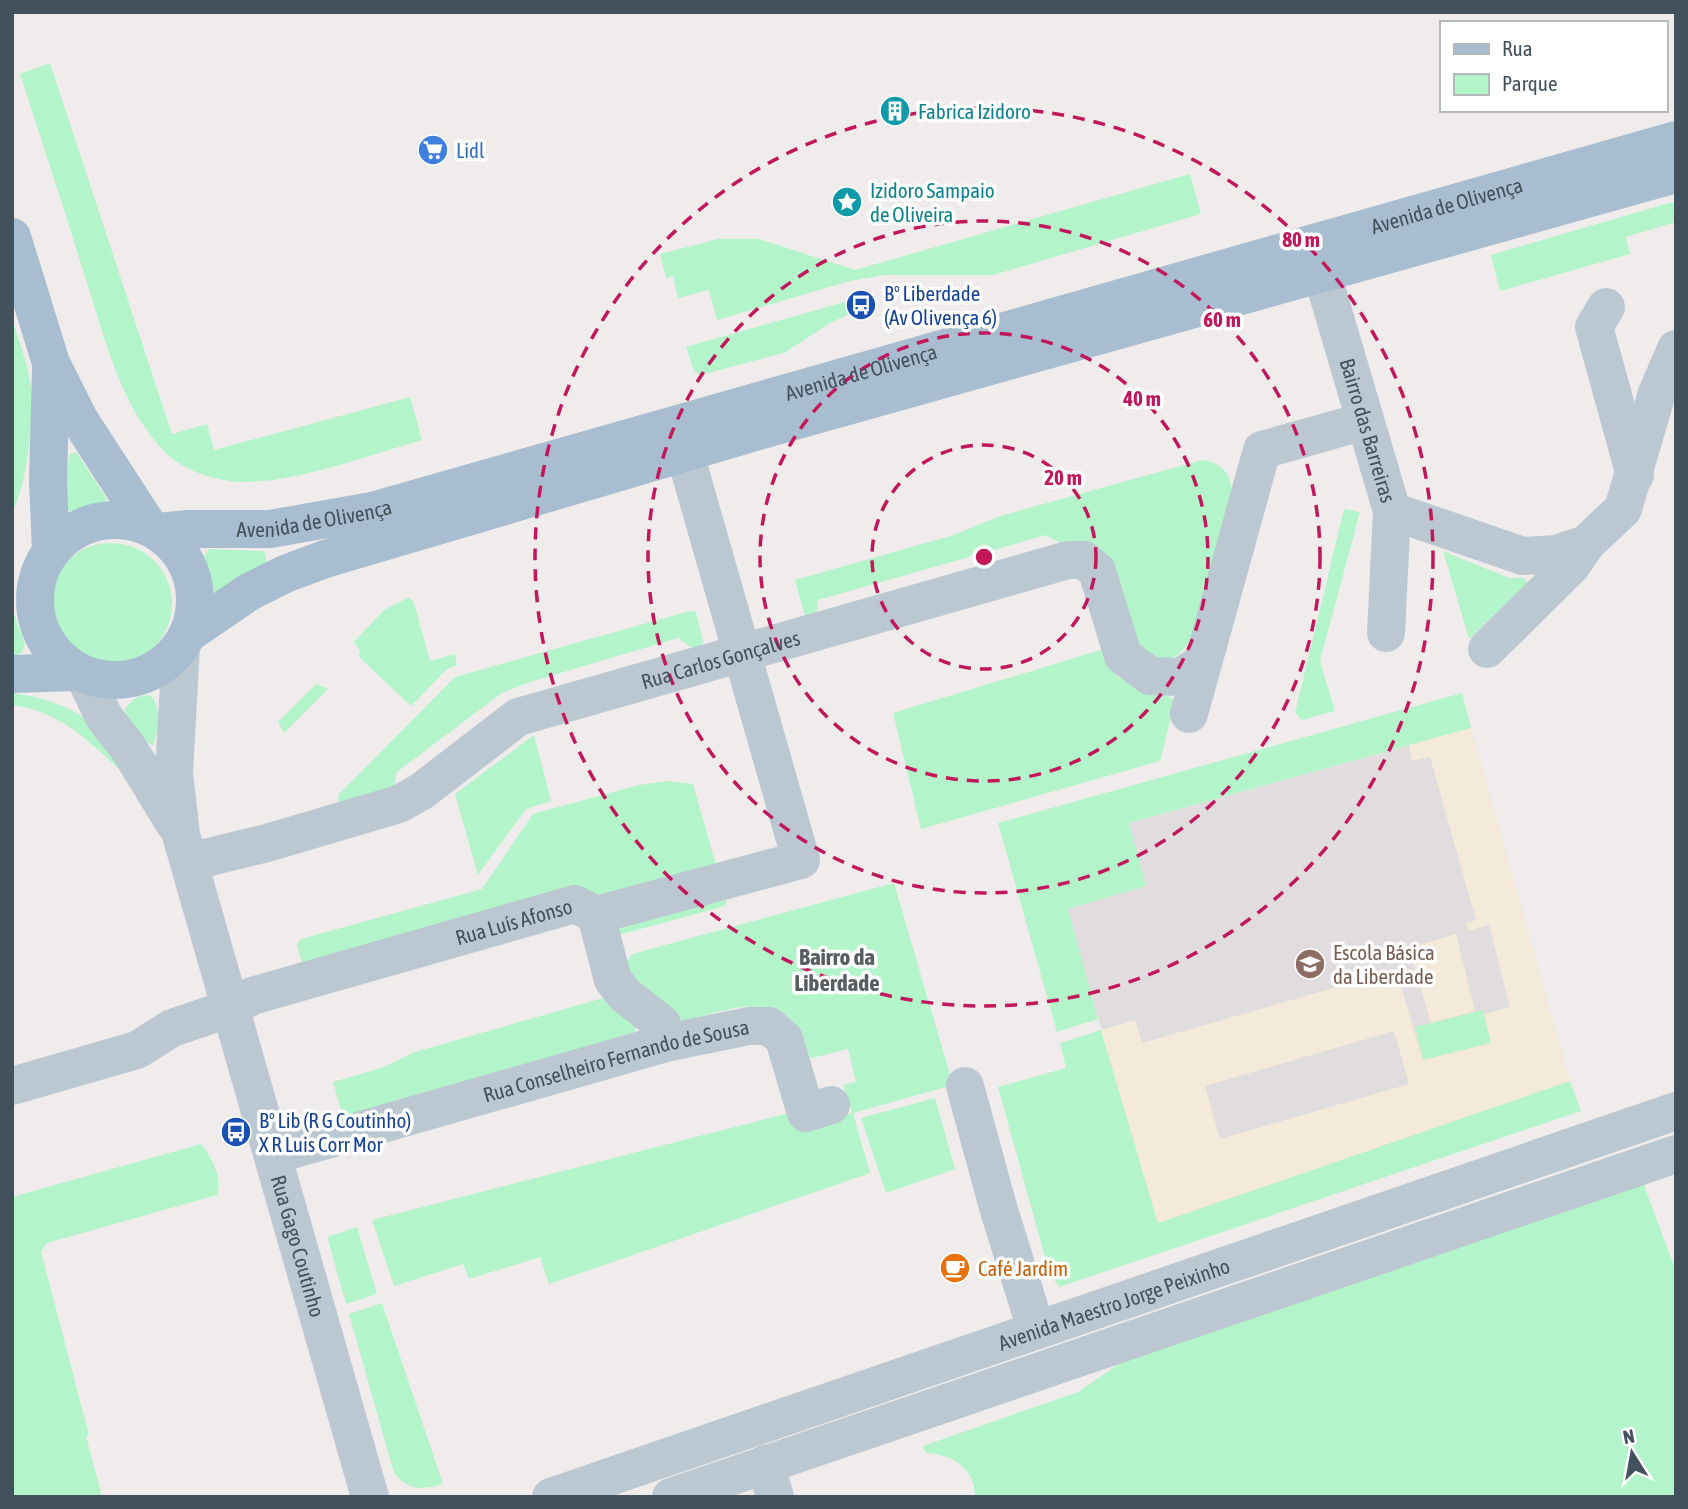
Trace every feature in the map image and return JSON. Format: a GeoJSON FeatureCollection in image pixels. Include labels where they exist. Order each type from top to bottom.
{"type":"FeatureCollection","features":[{"type":"Feature","properties":{"kind":"main road","name":"Avenida de Olivença"},"geometry":{"type":"LineString","coordinates":[[154,530],[270,529],[384,508],[1676,140]]}},
{"type":"Feature","properties":{"kind":"main road","name":"Avenida de Olivença"},"geometry":{"type":"LineString","coordinates":[[185,640],[249,592],[285,574],[325,559],[685,454],[1676,174]]}},
{"type":"Feature","properties":{"kind":"main road"},"geometry":{"type":"LineString","coordinates":[[12,237],[51,363],[79,419],[154,530]]}},
{"type":"Feature","properties":{"kind":"main road"},"geometry":{"type":"LineString","coordinates":[[51,363],[48,482],[36,563],[35,609],[42,634],[56,656],[80,673]]}},
{"type":"Feature","properties":{"kind":"main road"},"geometry":{"type":"LineString","coordinates":[[12,674],[80,673],[111,681],[138,678],[162,666],[185,640],[196,611],[196,588],[190,566],[177,547],[154,530],[123,520],[96,522],[71,533],[36,563]]}},
{"type":"Feature","properties":{"kind":"street","name":"Bairro das Barreiras"},"geometry":{"type":"LineString","coordinates":[[1322,274],[1392,511],[1523,556],[1556,554],[1586,544]]}},
{"type":"Feature","properties":{"kind":"street"},"geometry":{"type":"LineString","coordinates":[[1606,307],[1594,327],[1634,475]]}},
{"type":"Feature","properties":{"kind":"street","name":"Bairro das Barreiras"},"geometry":{"type":"LineString","coordinates":[[1487,649],[1572,565],[1586,544],[1623,509],[1671,372]]}},
{"type":"Feature","properties":{"kind":"street"},"geometry":{"type":"LineString","coordinates":[[1189,714],[1262,450],[1365,421]]}},
{"type":"Feature","properties":{"kind":"street"},"geometry":{"type":"LineString","coordinates":[[685,454],[741,653]]}},
{"type":"Feature","properties":{"kind":"street"},"geometry":{"type":"LineString","coordinates":[[1386,633],[1392,511]]}},
{"type":"Feature","properties":{"kind":"street","name":"Rua Carlos Gonçalves"},"geometry":{"type":"LineString","coordinates":[[185,848],[267,843],[399,804],[422,791],[518,717],[1068,560],[1084,560],[1097,571],[1123,656],[1150,676],[1181,677],[1203,662]]}},
{"type":"Feature","properties":{"kind":"street","name":"Rua Gago Coutinho"},"geometry":{"type":"LineString","coordinates":[[185,640],[174,773],[185,848],[370,1497]]}},
{"type":"Feature","properties":{"kind":"street","name":"Rua Luís Afonso"},"geometry":{"type":"LineString","coordinates":[[12,1086],[137,1050],[172,1028],[231,1008],[252,996],[306,980],[575,904],[596,915],[801,860],[741,653]]}},
{"type":"Feature","properties":{"kind":"street","name":"Rua Gago Coutinho"},"geometry":{"type":"LineString","coordinates":[[80,673],[104,717],[129,749],[185,848]]}},
{"type":"Feature","properties":{"kind":"street"},"geometry":{"type":"LineString","coordinates":[[596,915],[613,980],[625,995],[662,1024],[666,1043]]}},
{"type":"Feature","properties":{"kind":"street","name":"Rua Conselheiro Fernando de Sousa"},"geometry":{"type":"LineString","coordinates":[[274,1155],[666,1043],[749,1026],[769,1026],[784,1039],[806,1113],[831,1105]]}},
{"type":"Feature","properties":{"kind":"street"},"geometry":{"type":"LineString","coordinates":[[965,1086],[998,1207],[1036,1329]]}},
{"type":"Feature","properties":{"kind":"street","name":"Avenida Maestro Jorge Peixinho"},"geometry":{"type":"LineString","coordinates":[[551,1497],[1676,1111]]}},
{"type":"Feature","properties":{"kind":"street","name":"Avenida Maestro Jorge Peixinho"},"geometry":{"type":"LineString","coordinates":[[671,1497],[770,1480],[1676,1154]]}},
{"type":"Feature","properties":{"kind":"shaded area","name":"Escola Básica da Liberdade"},"geometry":{"type":"Polygon","coordinates":[[[1471,728],[1570,1081],[1158,1223],[1048,846],[1471,728]]]}},
{"type":"Feature","properties":{"kind":"green space"},"geometry":{"type":"Polygon","coordinates":[[[50,63],[172,434],[207,424],[214,450],[410,397],[422,440],[332,467],[262,481],[222,480],[192,470],[167,454],[150,435],[136,413],[114,366],[20,74],[50,63]]]}},
{"type":"Feature","properties":{"kind":"green space"},"geometry":{"type":"Polygon","coordinates":[[[1190,174],[1201,214],[993,275],[884,275],[850,281],[717,320],[709,290],[678,298],[673,276],[666,278],[660,254],[718,239],[759,239],[855,270],[1190,174]]]}},
{"type":"Feature","properties":{"kind":"green space"},"geometry":{"type":"Polygon","coordinates":[[[1676,201],[1676,222],[1626,237],[1630,254],[1500,291],[1491,255],[1676,201]]]}},
{"type":"Feature","properties":{"kind":"green space"},"geometry":{"type":"Polygon","coordinates":[[[848,301],[851,313],[830,323],[784,353],[700,375],[694,371],[686,347],[848,301]]]}},
{"type":"Feature","properties":{"kind":"green space"},"geometry":{"type":"Polygon","coordinates":[[[12,318],[30,380],[32,410],[26,466],[12,512],[12,318]]]}},
{"type":"Feature","properties":{"kind":"green space"},"geometry":{"type":"Polygon","coordinates":[[[76,452],[107,499],[100,508],[77,515],[64,508],[69,455],[76,452]]]}},
{"type":"Feature","properties":{"kind":"green space"},"geometry":{"type":"Polygon","coordinates":[[[1202,460],[1215,463],[1224,470],[1230,479],[1232,492],[1192,638],[1174,657],[1163,659],[1147,656],[1060,543],[1046,535],[818,600],[816,615],[805,616],[795,580],[954,535],[1000,516],[1202,460]]]}},
{"type":"Feature","properties":{"kind":"green space"},"geometry":{"type":"Polygon","coordinates":[[[1344,509],[1360,512],[1320,661],[1335,711],[1302,720],[1295,713],[1344,509]]]}},
{"type":"Feature","properties":{"kind":"green space"},"geometry":{"type":"Polygon","coordinates":[[[111,543],[134,548],[154,561],[167,581],[172,604],[167,627],[154,647],[134,660],[111,665],[88,660],[68,647],[55,627],[50,604],[55,581],[68,561],[88,548],[111,543]]]}},
{"type":"Feature","properties":{"kind":"green space"},"geometry":{"type":"Polygon","coordinates":[[[209,549],[264,551],[267,563],[218,594],[207,587],[200,562],[209,549]]]}},
{"type":"Feature","properties":{"kind":"green space"},"geometry":{"type":"Polygon","coordinates":[[[1443,551],[1509,578],[1524,578],[1527,583],[1469,639],[1443,551]]]}},
{"type":"Feature","properties":{"kind":"green space"},"geometry":{"type":"Polygon","coordinates":[[[409,597],[414,603],[430,661],[455,654],[457,665],[447,669],[411,706],[359,657],[360,651],[354,642],[384,610],[409,597]]]}},
{"type":"Feature","properties":{"kind":"green space"},"geometry":{"type":"Polygon","coordinates":[[[12,608],[25,644],[22,652],[14,659],[12,608]]]}},
{"type":"Feature","properties":{"kind":"green space"},"geometry":{"type":"Polygon","coordinates":[[[690,611],[696,612],[703,642],[701,646],[693,649],[678,638],[530,682],[502,693],[397,772],[393,789],[338,808],[339,794],[455,677],[690,611]]]}},
{"type":"Feature","properties":{"kind":"green space"},"geometry":{"type":"Polygon","coordinates":[[[1107,648],[1117,677],[1172,698],[1174,705],[1160,761],[921,829],[893,713],[1107,648]]]}},
{"type":"Feature","properties":{"kind":"green space"},"geometry":{"type":"Polygon","coordinates":[[[316,684],[328,689],[284,733],[278,722],[316,684]]]}},
{"type":"Feature","properties":{"kind":"green space"},"geometry":{"type":"Polygon","coordinates":[[[12,693],[48,701],[82,716],[102,737],[121,771],[84,738],[58,720],[29,708],[12,705],[12,693]]]}},
{"type":"Feature","properties":{"kind":"green space"},"geometry":{"type":"Polygon","coordinates":[[[1462,693],[1471,728],[1129,823],[1146,886],[1068,909],[1098,1019],[1057,1032],[998,823],[1462,693]]]}},
{"type":"Feature","properties":{"kind":"green space"},"geometry":{"type":"Polygon","coordinates":[[[150,695],[156,706],[158,719],[153,746],[136,730],[125,710],[135,699],[150,695]]]}},
{"type":"Feature","properties":{"kind":"green space"},"geometry":{"type":"Polygon","coordinates":[[[534,735],[551,801],[526,809],[478,875],[455,794],[534,735]]]}},
{"type":"Feature","properties":{"kind":"green space"},"geometry":{"type":"Polygon","coordinates":[[[668,781],[693,784],[717,869],[611,897],[583,891],[304,963],[301,960],[297,944],[301,939],[482,889],[533,814],[639,785],[668,781]]]}},
{"type":"Feature","properties":{"kind":"green space"},"geometry":{"type":"Polygon","coordinates":[[[894,883],[953,1085],[853,1113],[870,1173],[549,1284],[540,1257],[469,1279],[463,1264],[394,1286],[372,1220],[793,1112],[799,1128],[852,1113],[843,1085],[856,1082],[848,1049],[808,1059],[795,1023],[766,1009],[740,1007],[682,1021],[637,989],[626,964],[631,955],[643,951],[894,883]]]}},
{"type":"Feature","properties":{"kind":"green space"},"geometry":{"type":"Polygon","coordinates":[[[727,900],[725,906],[618,933],[621,921],[727,900]]]}},
{"type":"Feature","properties":{"kind":"green space"},"geometry":{"type":"Polygon","coordinates":[[[610,996],[635,1021],[635,1032],[344,1120],[333,1082],[381,1068],[415,1052],[610,996]]]}},
{"type":"Feature","properties":{"kind":"green space"},"geometry":{"type":"Polygon","coordinates":[[[1483,1010],[1491,1043],[1423,1060],[1415,1027],[1483,1010]]]}},
{"type":"Feature","properties":{"kind":"green space"},"geometry":{"type":"Polygon","coordinates":[[[1101,1030],[1158,1223],[1570,1081],[1581,1111],[1059,1287],[1049,1272],[998,1087],[1066,1068],[1060,1043],[1101,1030]]]}},
{"type":"Feature","properties":{"kind":"green space"},"geometry":{"type":"Polygon","coordinates":[[[935,1098],[955,1169],[886,1193],[861,1118],[935,1098]]]}},
{"type":"Feature","properties":{"kind":"green space"},"geometry":{"type":"Polygon","coordinates":[[[201,1144],[215,1168],[219,1182],[217,1195],[47,1243],[41,1252],[89,1435],[86,1436],[102,1497],[12,1497],[12,1197],[201,1144]]]}},
{"type":"Feature","properties":{"kind":"green space"},"geometry":{"type":"Polygon","coordinates":[[[1643,1183],[1676,1271],[1676,1497],[975,1497],[971,1478],[960,1464],[945,1456],[926,1453],[923,1446],[1078,1392],[1125,1360],[1643,1183]]]}},
{"type":"Feature","properties":{"kind":"green space"},"geometry":{"type":"Polygon","coordinates":[[[357,1227],[377,1294],[346,1304],[327,1237],[357,1227]]]}},
{"type":"Feature","properties":{"kind":"green space"},"geometry":{"type":"Polygon","coordinates":[[[382,1303],[443,1484],[429,1487],[410,1486],[394,1473],[349,1314],[382,1303]]]}},
{"type":"Feature","properties":{"kind":"sand"},"geometry":{"type":"Polygon","coordinates":[[[1471,728],[1570,1081],[1158,1223],[1101,1030],[1135,1020],[1142,1043],[1396,970],[1423,1060],[1491,1043],[1484,1014],[1510,1007],[1489,925],[1468,931],[1466,923],[1476,920],[1430,757],[1412,761],[1409,745],[1471,728]],[[1394,1031],[1205,1086],[1220,1139],[1409,1084],[1394,1031]]]}},
{"type":"Feature","properties":{"kind":"sand"},"geometry":{"type":"Polygon","coordinates":[[[1456,934],[1475,1011],[1431,1023],[1409,948],[1456,934]]]}},
{"type":"Feature","properties":{"kind":"place","name":"Fabrica Izidoro"},"geometry":{"type":"Point","coordinates":[895,111]}},
{"type":"Feature","properties":{"kind":"place","name":"Lidl"},"geometry":{"type":"Point","coordinates":[433,150]}},
{"type":"Feature","properties":{"kind":"place","name":"Izidoro Sampaio de Oliveira"},"geometry":{"type":"Point","coordinates":[847,202]}},
{"type":"Feature","properties":{"kind":"place","name":"Bº Liberdade (Av Olivença 6)"},"geometry":{"type":"Point","coordinates":[861,305]}},
{"type":"Feature","properties":{"kind":"place","name":"Escola Básica da Liberdade"},"geometry":{"type":"Point","coordinates":[1310,964]}},
{"type":"Feature","properties":{"kind":"place","name":"Bº Lib (R G Coutinho) X R Luis Corr Mor"},"geometry":{"type":"Point","coordinates":[236,1132]}},
{"type":"Feature","properties":{"kind":"place","name":"Café Jardim"},"geometry":{"type":"Point","coordinates":[955,1268]}},
{"type":"Feature","properties":{"kind":"district","name":"Bairro da Liberdade"},"geometry":{"type":"Point","coordinates":[837,970]}}]}
